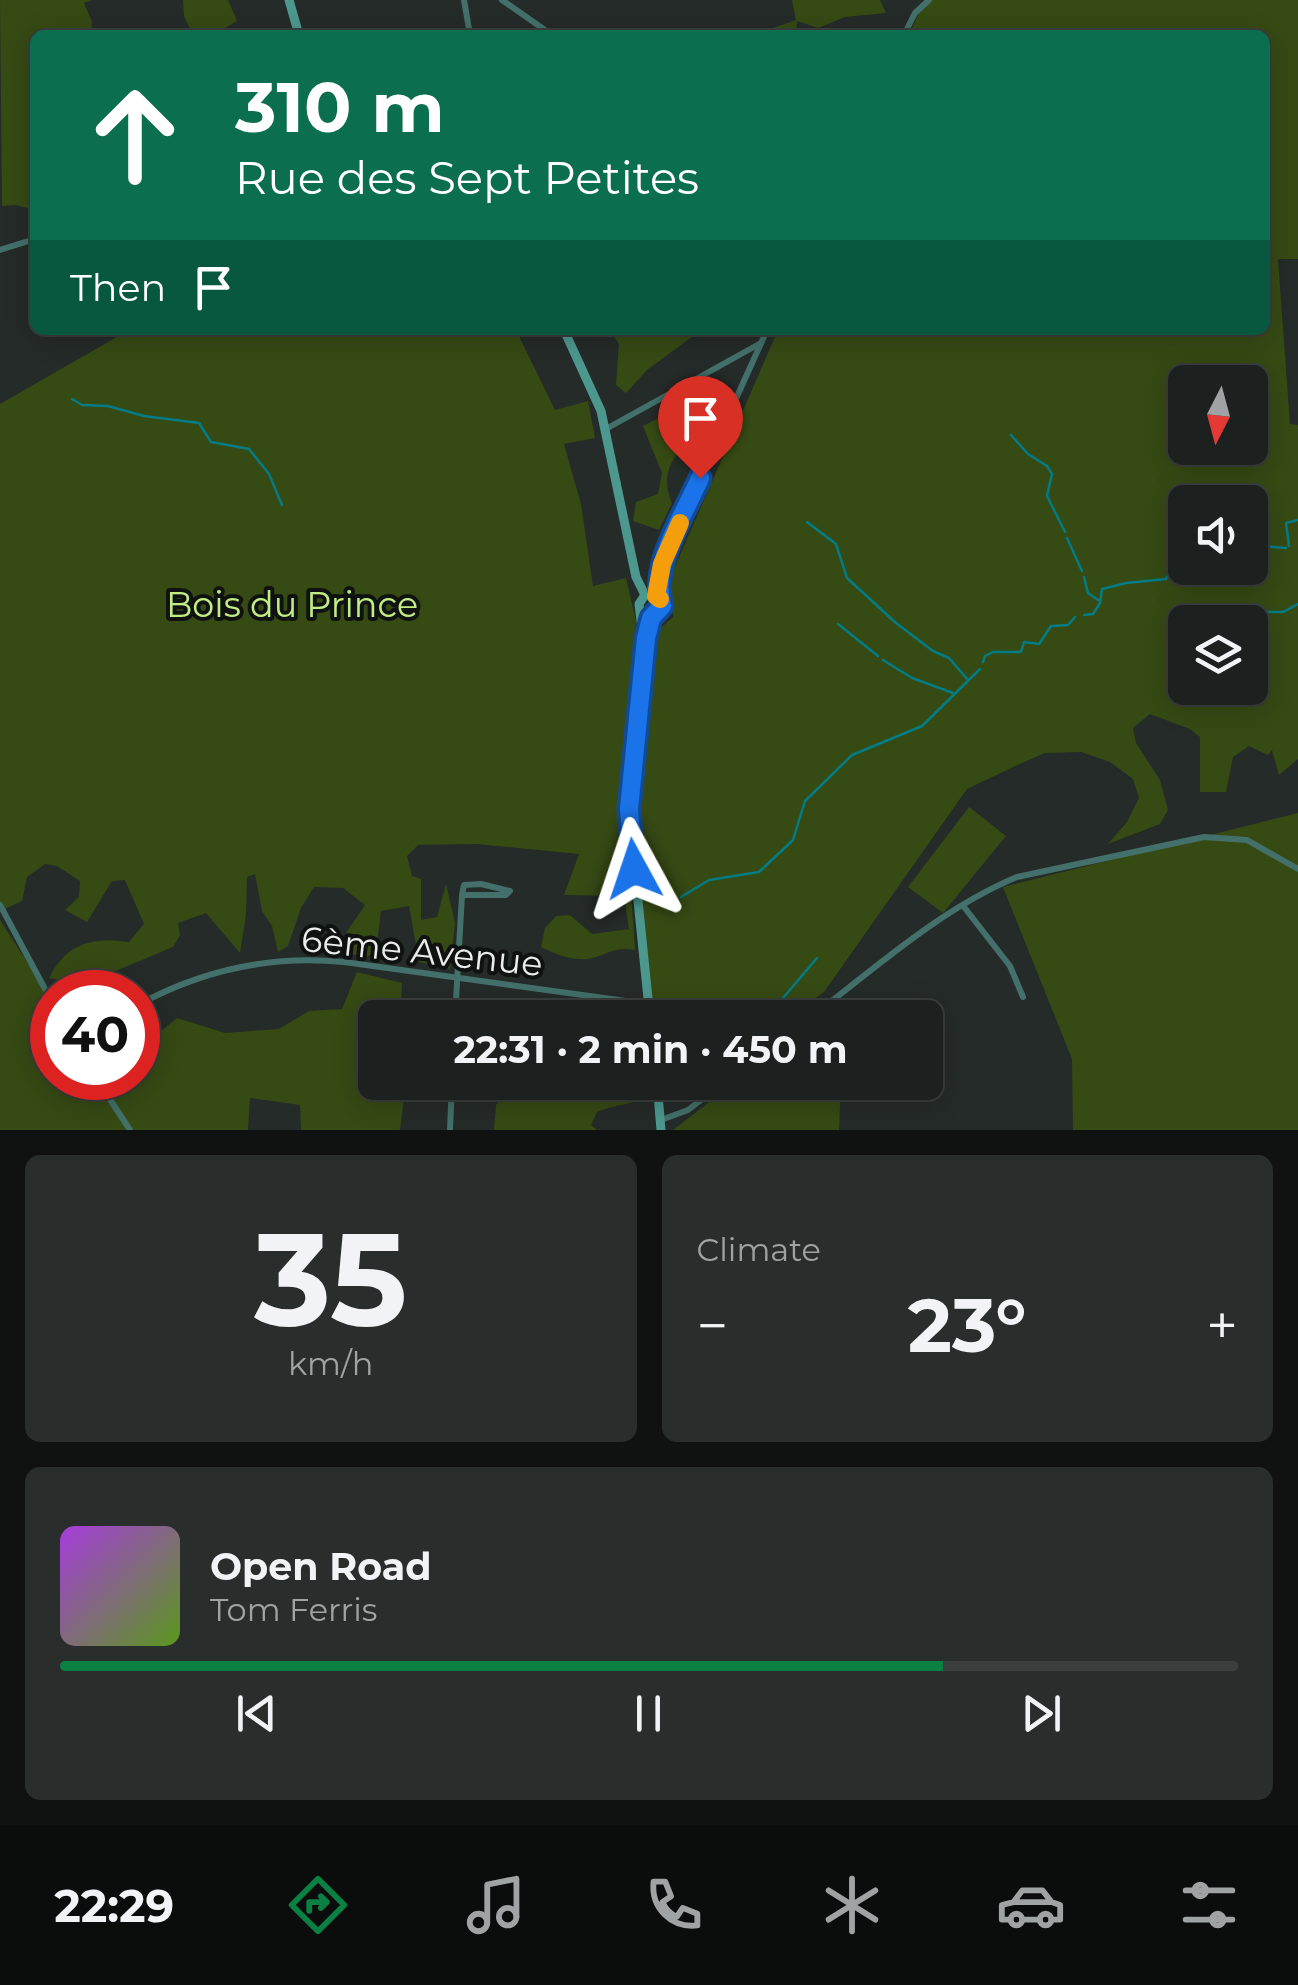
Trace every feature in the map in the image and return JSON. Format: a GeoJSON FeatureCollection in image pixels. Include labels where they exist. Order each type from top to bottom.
{"type":"FeatureCollection","features":[{"type":"Feature","properties":{"kind":"street"},"geometry":{"type":"LineString","coordinates":[[289,0],[298,30]]}},
{"type":"Feature","properties":{"kind":"street"},"geometry":{"type":"LineString","coordinates":[[464,0],[469,30]]}},
{"type":"Feature","properties":{"kind":"street"},"geometry":{"type":"LineString","coordinates":[[502,0],[545,30]]}},
{"type":"Feature","properties":{"kind":"street"},"geometry":{"type":"LineString","coordinates":[[906,30],[915,13],[929,0]]}},
{"type":"Feature","properties":{"kind":"street"},"geometry":{"type":"LineString","coordinates":[[0,250],[30,240]]}},
{"type":"Feature","properties":{"kind":"street"},"geometry":{"type":"LineString","coordinates":[[566,335],[598,402],[636,577],[662,606],[647,615]]}},
{"type":"Feature","properties":{"kind":"street"},"geometry":{"type":"LineString","coordinates":[[648,1000],[629,809],[646,638],[647,615],[639,604],[651,595],[670,544],[765,335]]}},
{"type":"Feature","properties":{"kind":"street"},"geometry":{"type":"LineString","coordinates":[[604,430],[761,343]]}},
{"type":"Feature","properties":{"kind":"street"},"geometry":{"type":"LineString","coordinates":[[835,1000],[963,906],[990,888],[1018,877],[1204,837],[1247,840],[1298,869]]}},
{"type":"Feature","properties":{"kind":"street"},"geometry":{"type":"LineString","coordinates":[[456,1000],[462,895],[464,885],[503,886],[510,890],[506,895],[462,895]]}},
{"type":"Feature","properties":{"kind":"street"},"geometry":{"type":"LineString","coordinates":[[0,905],[35,970]]}},
{"type":"Feature","properties":{"kind":"street"},"geometry":{"type":"LineString","coordinates":[[963,906],[1010,966],[1022,997]]}},
{"type":"Feature","properties":{"kind":"street","name":"6ème Avenue"},"geometry":{"type":"LineString","coordinates":[[160,995],[197,978],[259,963],[296,960],[457,976],[621,1000]]}},
{"type":"Feature","properties":{"kind":"street"},"geometry":{"type":"LineString","coordinates":[[110,1100],[130,1130]]}},
{"type":"Feature","properties":{"kind":"street"},"geometry":{"type":"LineString","coordinates":[[450,1130],[451,1100]]}},
{"type":"Feature","properties":{"kind":"street"},"geometry":{"type":"LineString","coordinates":[[659,1100],[661,1125],[701,1100]]}},
{"type":"Feature","properties":{"kind":"green space"},"geometry":{"type":"Polygon","coordinates":[[[0,0],[92,0],[84,3],[91,30],[30,30],[30,209],[2,206],[0,0]]]}},
{"type":"Feature","properties":{"kind":"green space"},"geometry":{"type":"Polygon","coordinates":[[[183,0],[228,0],[237,21],[222,30],[191,30],[183,0]]]}},
{"type":"Feature","properties":{"kind":"green space"},"geometry":{"type":"Polygon","coordinates":[[[792,0],[880,0],[886,13],[845,17],[818,28],[797,21],[796,30],[767,30],[796,20],[792,0]]]}},
{"type":"Feature","properties":{"kind":"green space"},"geometry":{"type":"Polygon","coordinates":[[[932,0],[1298,0],[1298,259],[1278,259],[1290,424],[1298,425],[1298,759],[1279,775],[1272,750],[1268,755],[1249,746],[1233,757],[1226,792],[1200,792],[1200,737],[1190,729],[1150,714],[1133,728],[1136,743],[1160,780],[1168,810],[1160,824],[1108,844],[1127,822],[1139,798],[1133,779],[1110,762],[1081,752],[1045,753],[967,789],[824,992],[813,1000],[652,1000],[632,822],[640,710],[655,633],[673,617],[670,578],[776,335],[1270,335],[1270,30],[911,30],[919,13],[932,0]]]}},
{"type":"Feature","properties":{"kind":"green space","name":"Bois du Prince"},"geometry":{"type":"Polygon","coordinates":[[[120,335],[518,335],[555,410],[588,401],[595,438],[564,444],[581,504],[593,586],[626,578],[636,621],[624,788],[635,950],[621,949],[582,959],[541,947],[545,928],[556,916],[570,915],[592,934],[629,929],[624,896],[564,895],[579,854],[476,844],[418,845],[407,856],[412,876],[421,879],[421,920],[437,917],[446,884],[455,923],[450,969],[419,962],[409,906],[381,911],[376,952],[364,958],[348,952],[346,933],[365,905],[343,888],[314,887],[301,908],[288,946],[278,952],[272,926],[262,911],[255,874],[247,877],[240,953],[206,913],[178,923],[180,935],[173,947],[118,970],[54,970],[72,950],[92,942],[129,942],[144,924],[125,880],[112,881],[87,922],[65,910],[79,897],[80,881],[57,866],[45,864],[27,877],[22,901],[0,911],[0,404],[120,335]]]}},
{"type":"Feature","properties":{"kind":"green space"},"geometry":{"type":"Polygon","coordinates":[[[613,335],[694,335],[647,370],[626,393],[616,385],[619,344],[613,335]]]}},
{"type":"Feature","properties":{"kind":"green space"},"geometry":{"type":"Polygon","coordinates":[[[675,410],[696,439],[680,451],[670,466],[667,483],[672,503],[659,530],[633,521],[636,502],[658,494],[662,473],[643,426],[675,410]]]}},
{"type":"Feature","properties":{"kind":"green space"},"geometry":{"type":"Polygon","coordinates":[[[969,807],[1006,836],[943,913],[908,887],[969,807]]]}},
{"type":"Feature","properties":{"kind":"green space"},"geometry":{"type":"Polygon","coordinates":[[[1298,813],[1298,1130],[1073,1130],[1072,1059],[1003,887],[1298,813]]]}},
{"type":"Feature","properties":{"kind":"green space"},"geometry":{"type":"Polygon","coordinates":[[[0,920],[32,970],[30,1100],[160,1100],[160,1032],[177,1018],[225,1033],[279,1029],[309,1011],[342,1009],[357,972],[402,983],[401,1000],[358,1000],[358,1100],[404,1100],[400,1130],[301,1130],[300,1105],[250,1098],[248,1130],[0,1130],[0,920]]]}},
{"type":"Feature","properties":{"kind":"green space"},"geometry":{"type":"Polygon","coordinates":[[[500,1100],[637,1100],[597,1112],[591,1125],[597,1130],[494,1130],[496,1105],[500,1100]]]}},
{"type":"Feature","properties":{"kind":"green space"},"geometry":{"type":"Polygon","coordinates":[[[712,1100],[840,1100],[839,1130],[673,1130],[712,1100]]]}},
{"type":"Feature","properties":{"kind":"waterway"},"geometry":{"type":"LineString","coordinates":[[72,399],[82,405],[199,423],[211,442],[249,449],[269,474],[282,505]]}},
{"type":"Feature","properties":{"kind":"waterway"},"geometry":{"type":"LineString","coordinates":[[1011,435],[1052,474],[1047,496],[1065,532]]}},
{"type":"Feature","properties":{"kind":"waterway"},"geometry":{"type":"LineString","coordinates":[[1289,546],[1286,523],[1298,520]]}},
{"type":"Feature","properties":{"kind":"waterway"},"geometry":{"type":"LineString","coordinates":[[807,522],[836,544],[847,578],[896,623],[949,658],[968,680]]}},
{"type":"Feature","properties":{"kind":"waterway"},"geometry":{"type":"LineString","coordinates":[[1067,538],[1082,571]]}},
{"type":"Feature","properties":{"kind":"waterway"},"geometry":{"type":"LineString","coordinates":[[1268,546],[1286,548]]}},
{"type":"Feature","properties":{"kind":"waterway"},"geometry":{"type":"LineString","coordinates":[[1084,615],[1093,614],[1102,589],[1166,579],[1168,575]]}},
{"type":"Feature","properties":{"kind":"waterway"},"geometry":{"type":"LineString","coordinates":[[1084,577],[1088,593],[1098,600]]}},
{"type":"Feature","properties":{"kind":"waterway"},"geometry":{"type":"LineString","coordinates":[[1268,612],[1283,612],[1298,604]]}},
{"type":"Feature","properties":{"kind":"waterway"},"geometry":{"type":"LineString","coordinates":[[983,662],[993,652],[1021,652],[1024,642],[1039,644],[1051,626],[1068,625],[1075,617]]}},
{"type":"Feature","properties":{"kind":"waterway"},"geometry":{"type":"LineString","coordinates":[[838,624],[878,656]]}},
{"type":"Feature","properties":{"kind":"waterway"},"geometry":{"type":"LineString","coordinates":[[883,660],[912,678],[953,693]]}},
{"type":"Feature","properties":{"kind":"waterway"},"geometry":{"type":"LineString","coordinates":[[681,897],[709,880],[759,872],[793,840],[805,801],[852,755],[922,726],[980,669]]}},
{"type":"Feature","properties":{"kind":"waterway"},"geometry":{"type":"LineString","coordinates":[[781,1000],[817,958]]}},
{"type":"Feature","properties":{"kind":"slow traffic"},"geometry":{"type":"LineString","coordinates":[[660,599],[656,596],[662,564],[680,523]]}},
{"type":"Feature","properties":{"kind":"route"},"geometry":{"type":"LineString","coordinates":[[634,869],[629,809],[648,624],[662,606],[656,596],[662,564],[700,478]]}}]}
